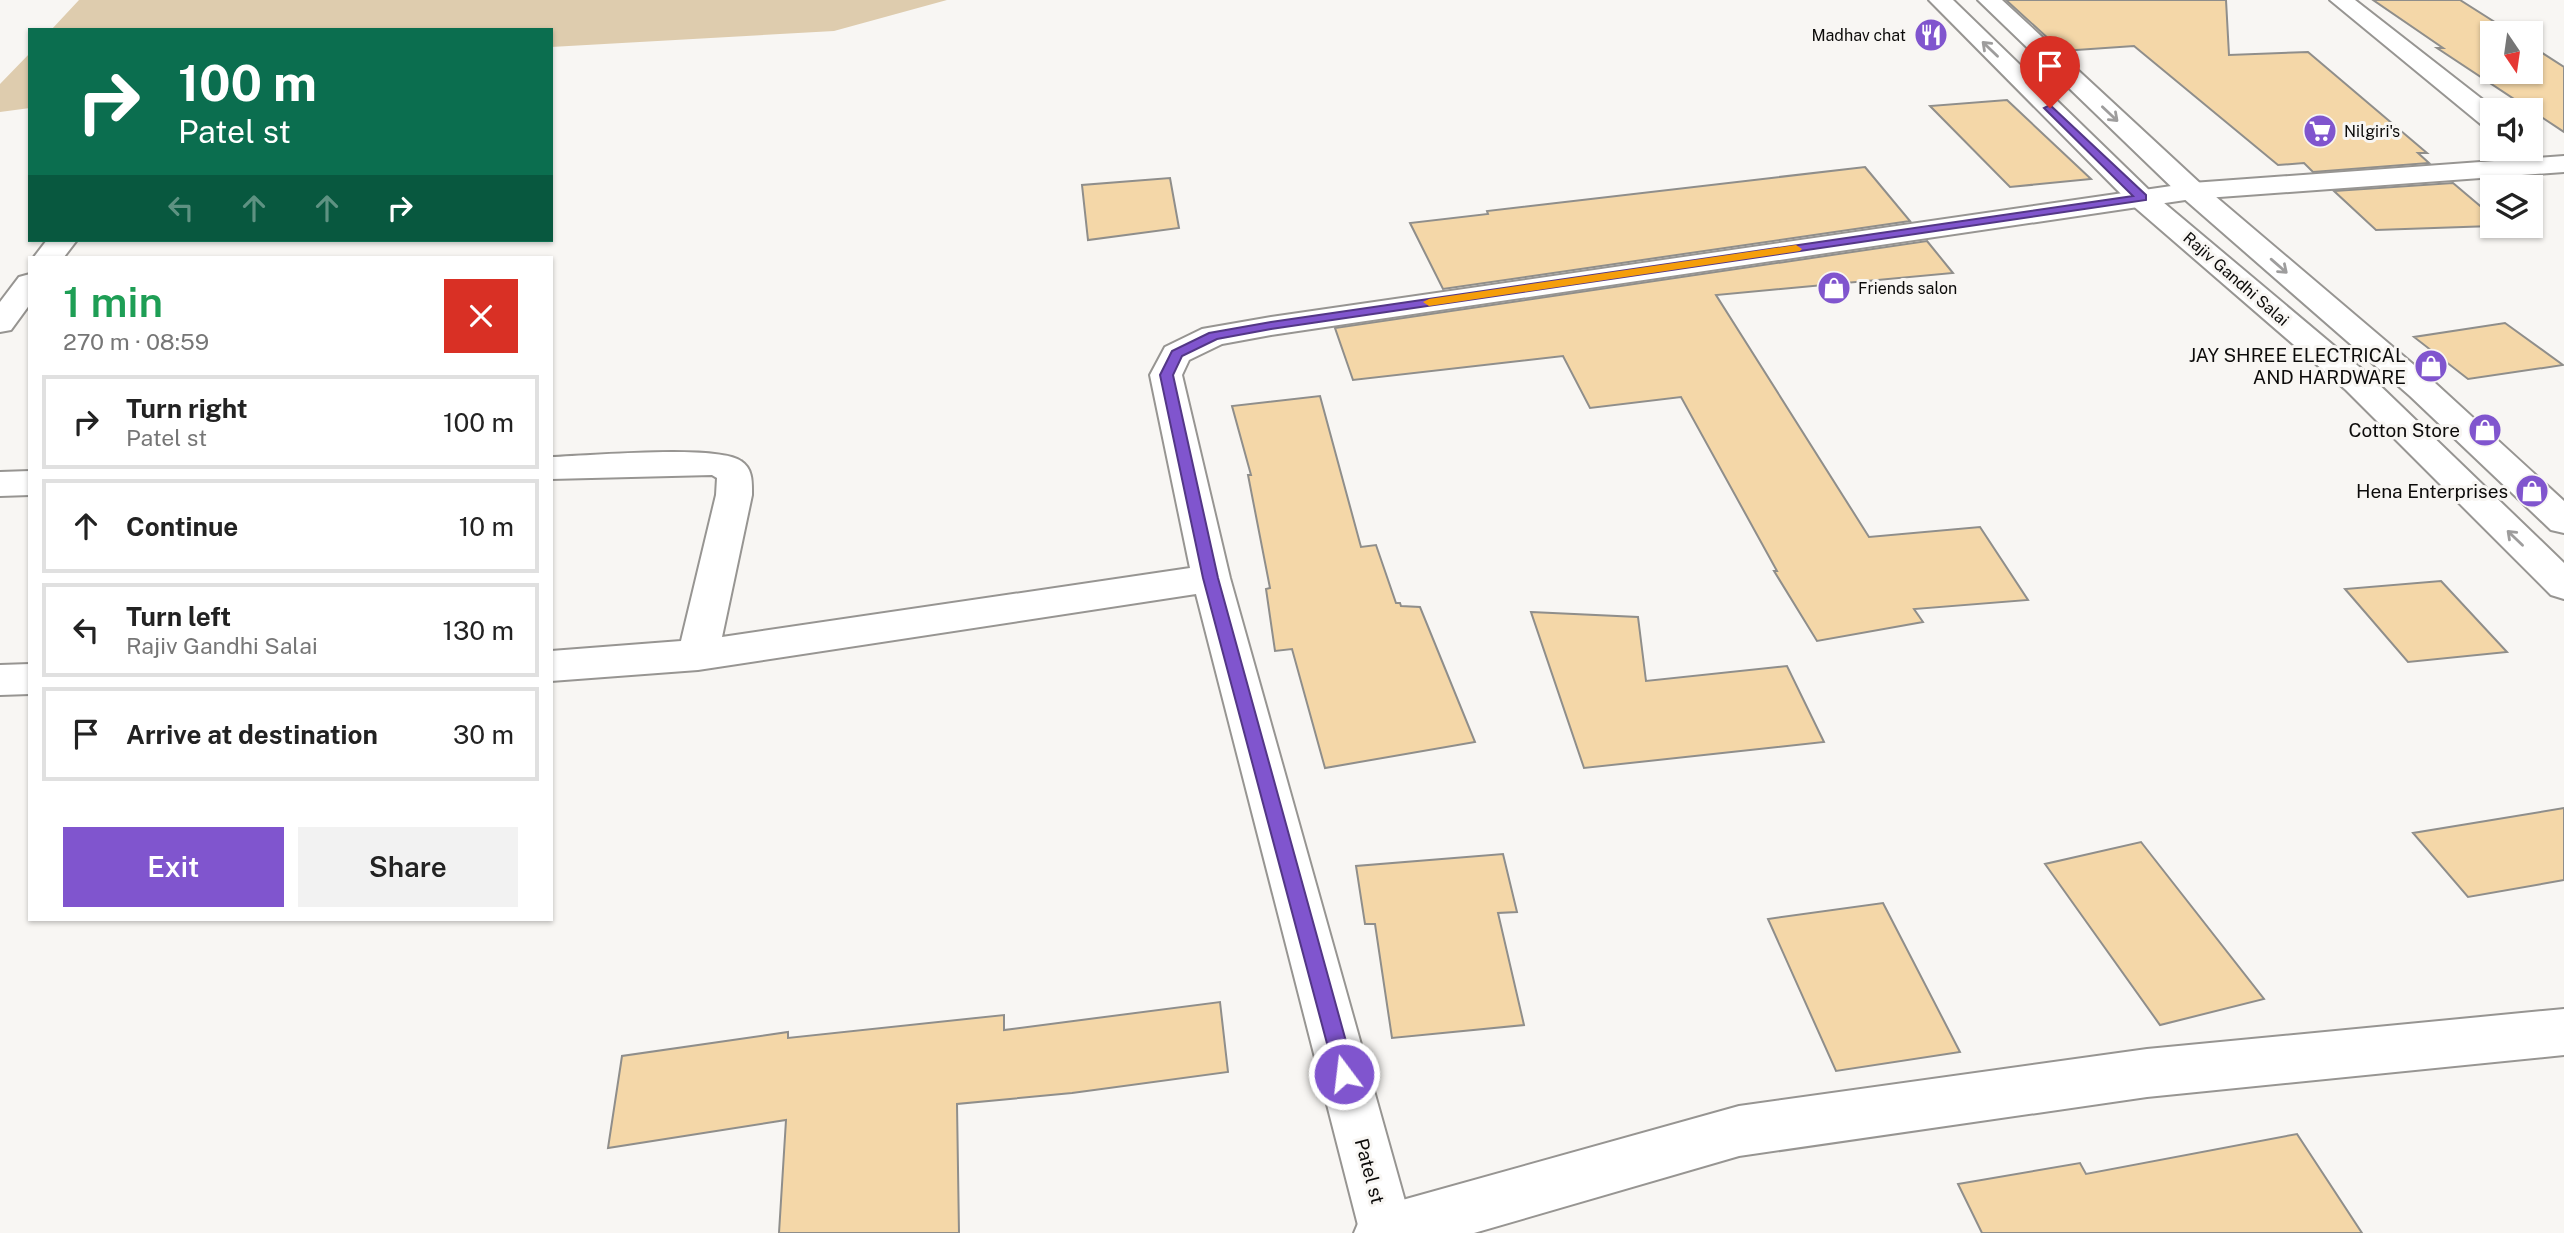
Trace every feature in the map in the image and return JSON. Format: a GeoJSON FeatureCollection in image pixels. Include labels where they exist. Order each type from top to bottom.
{"type":"FeatureCollection","features":[{"type":"Feature","properties":{"kind":"street","name":"Rajiv Gandhi Salai"},"geometry":{"type":"LineString","coordinates":[[1940,0],[2141,198],[2358,383],[2564,585]]}},
{"type":"Feature","properties":{"kind":"street","name":"Rajiv Gandhi Salai"},"geometry":{"type":"LineString","coordinates":[[1989,0],[2192,191],[2422,389],[2564,521]]}},
{"type":"Feature","properties":{"kind":"street"},"geometry":{"type":"LineString","coordinates":[[2342,0],[2480,110]]}},
{"type":"Feature","properties":{"kind":"street","name":"Patel st"},"geometry":{"type":"LineString","coordinates":[[1385,1233],[1211,578],[1166,375],[1176,354],[1213,336],[1271,326],[2141,198],[2547,159]]}},
{"type":"Feature","properties":{"kind":"street"},"geometry":{"type":"LineString","coordinates":[[50,256],[60,242]]}},
{"type":"Feature","properties":{"kind":"street"},"geometry":{"type":"LineString","coordinates":[[0,323],[28,286]]}},
{"type":"Feature","properties":{"kind":"street"},"geometry":{"type":"LineString","coordinates":[[0,323],[28,320]]}},
{"type":"Feature","properties":{"kind":"street"},"geometry":{"type":"LineString","coordinates":[[553,468],[712,464],[728,467],[735,476],[734,495],[698,655]]}},
{"type":"Feature","properties":{"kind":"street"},"geometry":{"type":"LineString","coordinates":[[0,484],[28,483]]}},
{"type":"Feature","properties":{"kind":"street"},"geometry":{"type":"LineString","coordinates":[[553,666],[698,655],[1211,578]]}},
{"type":"Feature","properties":{"kind":"street"},"geometry":{"type":"LineString","coordinates":[[0,680],[28,680]]}},
{"type":"Feature","properties":{"kind":"street"},"geometry":{"type":"LineString","coordinates":[[1385,1233],[1739,1131],[2147,1073],[2564,1032]]}},
{"type":"Feature","properties":{"kind":"shaded area"},"geometry":{"type":"Polygon","coordinates":[[[79,0],[947,0],[834,31],[553,47],[553,28],[53,28],[79,0]]]}},
{"type":"Feature","properties":{"kind":"shaded area"},"geometry":{"type":"Polygon","coordinates":[[[28,55],[28,108],[0,112],[0,84],[28,55]]]}},
{"type":"Feature","properties":{"kind":"building"},"geometry":{"type":"Polygon","coordinates":[[[2006,0],[2226,0],[2229,55],[2308,52],[2427,153],[2418,153],[2429,163],[2313,172],[2304,163],[2278,165],[2134,46],[2062,51],[2006,0]]]}},
{"type":"Feature","properties":{"kind":"building"},"geometry":{"type":"Polygon","coordinates":[[[2373,0],[2460,0],[2493,21],[2480,21],[2480,76],[2437,48],[2443,48],[2373,0]]]}},
{"type":"Feature","properties":{"kind":"building"},"geometry":{"type":"Polygon","coordinates":[[[2543,53],[2564,67],[2564,132],[2543,118],[2543,98],[2513,98],[2491,84],[2543,84],[2543,53]]]}},
{"type":"Feature","properties":{"kind":"building"},"geometry":{"type":"Polygon","coordinates":[[[2007,100],[2091,179],[2010,187],[1930,106],[2007,100]]]}},
{"type":"Feature","properties":{"kind":"building"},"geometry":{"type":"Polygon","coordinates":[[[1865,167],[1910,221],[1443,289],[1410,223],[1488,214],[1487,211],[1865,167]]]}},
{"type":"Feature","properties":{"kind":"building"},"geometry":{"type":"Polygon","coordinates":[[[1170,178],[1179,228],[1088,240],[1082,185],[1170,178]]]}},
{"type":"Feature","properties":{"kind":"building"},"geometry":{"type":"Polygon","coordinates":[[[2453,183],[2480,206],[2480,226],[2376,230],[2334,191],[2453,183]]]}},
{"type":"Feature","properties":{"kind":"building"},"geometry":{"type":"Polygon","coordinates":[[[1927,241],[1953,273],[1716,295],[1869,537],[1980,527],[2028,600],[1914,609],[1923,622],[1817,641],[1774,571],[1777,571],[1681,397],[1590,408],[1563,356],[1353,380],[1335,328],[1927,241]]]}},
{"type":"Feature","properties":{"kind":"building"},"geometry":{"type":"Polygon","coordinates":[[[2505,323],[2563,365],[2468,379],[2414,337],[2505,323]]]}},
{"type":"Feature","properties":{"kind":"building"},"geometry":{"type":"Polygon","coordinates":[[[1320,396],[1361,547],[1376,545],[1396,603],[1401,606],[1420,607],[1475,742],[1325,768],[1292,649],[1275,651],[1266,589],[1270,588],[1248,475],[1251,475],[1232,406],[1320,396]]]}},
{"type":"Feature","properties":{"kind":"building"},"geometry":{"type":"Polygon","coordinates":[[[2441,581],[2507,652],[2408,662],[2345,589],[2441,581]]]}},
{"type":"Feature","properties":{"kind":"building"},"geometry":{"type":"Polygon","coordinates":[[[1531,612],[1638,617],[1646,681],[1787,666],[1824,742],[1584,768],[1531,612]]]}},
{"type":"Feature","properties":{"kind":"building"},"geometry":{"type":"Polygon","coordinates":[[[2564,808],[2564,880],[2468,897],[2413,833],[2564,808]]]}},
{"type":"Feature","properties":{"kind":"building"},"geometry":{"type":"Polygon","coordinates":[[[2141,842],[2264,999],[2160,1025],[2045,864],[2141,842]]]}},
{"type":"Feature","properties":{"kind":"building"},"geometry":{"type":"Polygon","coordinates":[[[1503,854],[1517,912],[1498,913],[1524,1025],[1392,1038],[1375,924],[1365,924],[1356,866],[1503,854]]]}},
{"type":"Feature","properties":{"kind":"building"},"geometry":{"type":"Polygon","coordinates":[[[1883,903],[1960,1052],[1836,1071],[1768,919],[1883,903]]]}},
{"type":"Feature","properties":{"kind":"building"},"geometry":{"type":"Polygon","coordinates":[[[1220,1002],[1228,1072],[1072,1093],[957,1104],[959,1233],[779,1233],[786,1120],[608,1148],[622,1056],[788,1032],[788,1038],[1004,1015],[1004,1030],[1220,1002]]]}},
{"type":"Feature","properties":{"kind":"building"},"geometry":{"type":"Polygon","coordinates":[[[2297,1134],[2362,1233],[1982,1233],[1958,1184],[2080,1163],[2086,1174],[2297,1134]]]}},
{"type":"Feature","properties":{"kind":"slow traffic"},"geometry":{"type":"LineString","coordinates":[[1429,302],[1796,249]]}},
{"type":"Feature","properties":{"kind":"place","name":"Madhav chat"},"geometry":{"type":"Point","coordinates":[1931,35]}},
{"type":"Feature","properties":{"kind":"place","name":"Nilgiri's"},"geometry":{"type":"Point","coordinates":[2320,131]}},
{"type":"Feature","properties":{"kind":"place","name":"Friends salon"},"geometry":{"type":"Point","coordinates":[1834,288]}},
{"type":"Feature","properties":{"kind":"place","name":"JAY SHREE ELECTRICAL AND HARDWARE"},"geometry":{"type":"Point","coordinates":[2431,366]}},
{"type":"Feature","properties":{"kind":"place","name":"Cotton Store"},"geometry":{"type":"Point","coordinates":[2485,430]}},
{"type":"Feature","properties":{"kind":"place","name":"Hena Enterprises"},"geometry":{"type":"Point","coordinates":[2532,491]}},
{"type":"Feature","properties":{"kind":"route"},"geometry":{"type":"LineString","coordinates":[[1344,1074],[1211,578],[1166,375],[1176,354],[1213,336],[1271,326],[2141,198],[2050,108]]}}]}
